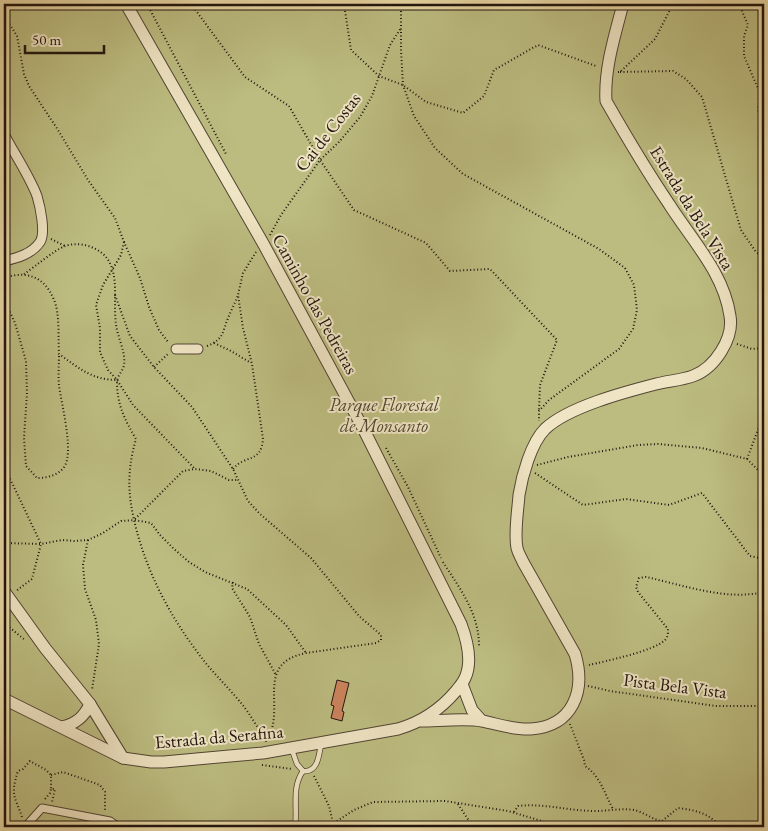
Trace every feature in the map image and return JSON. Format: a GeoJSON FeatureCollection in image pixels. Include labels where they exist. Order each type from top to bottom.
{"type":"FeatureCollection","features":[{"type":"Feature","properties":{"kind":"street","name":"Caminho das Pedreiras"},"geometry":{"type":"LineString","coordinates":[[126,4],[264,245],[364,430],[461,624],[469,652],[466,677],[448,700],[419,722]]}},
{"type":"Feature","properties":{"kind":"street","name":"Estrada da Bela Vista"},"geometry":{"type":"LineString","coordinates":[[566,714],[578,693],[579,667],[575,654],[523,562],[517,547],[517,514],[521,481],[540,435],[556,420],[601,401],[656,384],[694,376],[713,363],[727,338],[731,326],[731,318],[720,283],[707,258],[688,234],[645,168],[606,101],[605,89],[614,71],[623,4]]}},
{"type":"Feature","properties":{"kind":"street"},"geometry":{"type":"LineString","coordinates":[[4,134],[37,196],[43,235],[40,242],[32,250],[23,256],[4,261]]}},
{"type":"Feature","properties":{"kind":"street"},"geometry":{"type":"LineString","coordinates":[[174,349],[202,348]]}},
{"type":"Feature","properties":{"kind":"street"},"geometry":{"type":"LineString","coordinates":[[6,594],[45,648],[90,704],[123,758]]}},
{"type":"Feature","properties":{"kind":"street"},"geometry":{"type":"LineString","coordinates":[[462,684],[472,710],[481,720]]}},
{"type":"Feature","properties":{"kind":"street","name":"Estrada da Serafina"},"geometry":{"type":"LineString","coordinates":[[4,698],[123,758],[151,762],[263,753],[398,729],[419,722]]}},
{"type":"Feature","properties":{"kind":"street"},"geometry":{"type":"LineString","coordinates":[[62,727],[72,725],[80,720],[90,704]]}},
{"type":"Feature","properties":{"kind":"street"},"geometry":{"type":"LineString","coordinates":[[419,722],[481,720],[498,725],[530,729],[551,725],[566,714]]}},
{"type":"Feature","properties":{"kind":"street"},"geometry":{"type":"LineString","coordinates":[[24,825],[42,808],[110,822],[120,827]]}},
{"type":"Feature","properties":{"kind":"lane"},"geometry":{"type":"LineString","coordinates":[[291,748],[297,764],[303,771],[309,772],[313,770],[317,763],[321,744]]}},
{"type":"Feature","properties":{"kind":"lane"},"geometry":{"type":"LineString","coordinates":[[295,827],[295,795],[303,771]]}},
{"type":"Feature","properties":{"kind":"path"},"geometry":{"type":"LineString","coordinates":[[192,4],[245,77],[289,106],[320,160],[354,210],[426,243],[450,271],[490,269],[557,340],[540,385],[540,425]]}},
{"type":"Feature","properties":{"kind":"path"},"geometry":{"type":"LineString","coordinates":[[344,4],[351,50],[379,76],[403,85],[426,102],[463,113],[484,96],[494,70],[538,45],[614,71],[674,71],[686,79],[702,97],[741,230],[756,252],[764,257]]}},
{"type":"Feature","properties":{"kind":"path"},"geometry":{"type":"LineString","coordinates":[[401,4],[403,85],[414,116],[435,148],[463,174],[599,249],[624,268],[634,285],[636,310],[633,329],[619,349],[556,394],[539,411]]}},
{"type":"Feature","properties":{"kind":"path"},"geometry":{"type":"LineString","coordinates":[[614,71],[655,39],[673,4]]}},
{"type":"Feature","properties":{"kind":"path"},"geometry":{"type":"LineString","coordinates":[[739,4],[748,25],[744,36],[744,56],[760,93],[758,110],[764,117]]}},
{"type":"Feature","properties":{"kind":"path"},"geometry":{"type":"LineString","coordinates":[[4,15],[17,36],[24,74],[29,86],[88,180],[115,218],[159,330],[174,349],[154,367]]}},
{"type":"Feature","properties":{"kind":"path","name":"Cai de Costas"},"geometry":{"type":"LineString","coordinates":[[238,295],[243,273],[255,253],[264,245],[281,215],[320,160],[339,142],[360,116],[372,96],[390,45],[401,28]]}},
{"type":"Feature","properties":{"kind":"path"},"geometry":{"type":"LineString","coordinates":[[43,235],[65,246]]}},
{"type":"Feature","properties":{"kind":"path"},"geometry":{"type":"LineString","coordinates":[[124,242],[121,254],[103,285],[96,305],[100,328],[100,352],[108,370],[117,380],[132,405],[195,469]]}},
{"type":"Feature","properties":{"kind":"path"},"geometry":{"type":"LineString","coordinates":[[4,278],[24,274],[65,246],[81,244],[97,249],[113,268],[116,280],[114,293],[115,320],[124,364],[117,380],[122,413],[136,439],[131,457],[129,498],[149,570],[160,595],[202,658],[242,704],[266,741]]}},
{"type":"Feature","properties":{"kind":"path"},"geometry":{"type":"LineString","coordinates":[[4,299],[15,323],[26,361],[24,438],[26,466],[37,478],[47,478],[60,472],[67,460],[66,434],[59,383],[57,315],[55,300],[41,280],[24,274]]}},
{"type":"Feature","properties":{"kind":"path"},"geometry":{"type":"LineString","coordinates":[[114,293],[130,336],[154,367],[192,407],[233,470],[248,501],[260,514],[311,558],[359,616],[377,631],[382,638],[376,643],[295,655],[286,660],[276,675],[274,723],[272,732],[262,745],[263,753]]}},
{"type":"Feature","properties":{"kind":"path"},"geometry":{"type":"LineString","coordinates":[[202,348],[214,344],[224,333],[238,295]]}},
{"type":"Feature","properties":{"kind":"path"},"geometry":{"type":"LineString","coordinates":[[233,470],[236,465],[260,454],[263,439],[252,364],[243,328],[238,295]]}},
{"type":"Feature","properties":{"kind":"path"},"geometry":{"type":"LineString","coordinates":[[727,338],[742,347],[764,348]]}},
{"type":"Feature","properties":{"kind":"path"},"geometry":{"type":"LineString","coordinates":[[214,344],[231,351],[252,364]]}},
{"type":"Feature","properties":{"kind":"path"},"geometry":{"type":"LineString","coordinates":[[759,349],[764,374]]}},
{"type":"Feature","properties":{"kind":"path"},"geometry":{"type":"LineString","coordinates":[[59,354],[90,376],[104,380],[117,380]]}},
{"type":"Feature","properties":{"kind":"path"},"geometry":{"type":"LineString","coordinates":[[746,459],[762,419],[764,398]]}},
{"type":"Feature","properties":{"kind":"path"},"geometry":{"type":"LineString","coordinates":[[526,468],[568,457],[638,445],[658,444],[702,448],[746,459],[764,476]]}},
{"type":"Feature","properties":{"kind":"path"},"geometry":{"type":"LineString","coordinates":[[4,466],[41,544],[32,580],[6,594]]}},
{"type":"Feature","properties":{"kind":"path"},"geometry":{"type":"LineString","coordinates":[[526,468],[583,505],[626,499],[669,505],[702,493],[750,556],[764,559]]}},
{"type":"Feature","properties":{"kind":"path"},"geometry":{"type":"LineString","coordinates":[[134,520],[183,472],[195,469],[211,471],[229,480],[238,480]]}},
{"type":"Feature","properties":{"kind":"path"},"geometry":{"type":"LineString","coordinates":[[4,543],[41,544],[62,540],[88,540],[103,533],[121,520],[151,522],[174,550],[189,562],[205,572],[247,589],[286,625],[306,653]]}},
{"type":"Feature","properties":{"kind":"path"},"geometry":{"type":"LineString","coordinates":[[88,540],[83,565],[85,589],[96,620],[99,644],[90,704]]}},
{"type":"Feature","properties":{"kind":"path"},"geometry":{"type":"LineString","coordinates":[[586,666],[634,654],[665,641],[668,636],[668,629],[638,592],[636,587],[639,578],[646,577],[724,594],[750,596],[764,592]]}},
{"type":"Feature","properties":{"kind":"path"},"geometry":{"type":"LineString","coordinates":[[233,582],[232,588],[250,617],[259,644],[276,675]]}},
{"type":"Feature","properties":{"kind":"path","name":"Pista Bela Vista"},"geometry":{"type":"LineString","coordinates":[[584,685],[610,691],[716,706],[764,706]]}},
{"type":"Feature","properties":{"kind":"path"},"geometry":{"type":"LineString","coordinates":[[566,714],[585,766],[591,770],[603,785],[605,795],[613,809]]}},
{"type":"Feature","properties":{"kind":"path"},"geometry":{"type":"LineString","coordinates":[[24,825],[21,812],[14,799],[14,789],[18,771],[23,769],[30,761],[51,775],[51,789],[45,800],[48,809]]}},
{"type":"Feature","properties":{"kind":"path"},"geometry":{"type":"LineString","coordinates":[[264,765],[303,771]]}},
{"type":"Feature","properties":{"kind":"path"},"geometry":{"type":"LineString","coordinates":[[51,775],[63,772],[100,785],[105,792],[105,817],[110,822]]}},
{"type":"Feature","properties":{"kind":"path"},"geometry":{"type":"LineString","coordinates":[[315,780],[328,806],[334,827]]}},
{"type":"Feature","properties":{"kind":"path"},"geometry":{"type":"LineString","coordinates":[[48,809],[55,789],[51,789]]}},
{"type":"Feature","properties":{"kind":"path"},"geometry":{"type":"LineString","coordinates":[[334,824],[354,810],[373,802],[445,801],[514,813],[562,827]]}},
{"type":"Feature","properties":{"kind":"path"},"geometry":{"type":"LineString","coordinates":[[457,803],[473,827]]}},
{"type":"Feature","properties":{"kind":"path"},"geometry":{"type":"LineString","coordinates":[[514,813],[518,806],[534,804],[596,811],[613,809],[633,810],[648,814],[662,821],[678,808],[700,811],[716,822],[719,827]]}},
{"type":"Feature","properties":{"kind":"green space","name":"Parque Florestal de Monsanto"},"geometry":{"type":"Polygon","coordinates":[[[4,4],[764,4],[764,827],[4,827],[4,4]]]}},
{"type":"Feature","properties":{"kind":"building"},"geometry":{"type":"Polygon","coordinates":[[[337,680],[349,683],[342,711],[344,712],[342,721],[331,718],[334,706],[331,705],[337,680]]]}}]}
